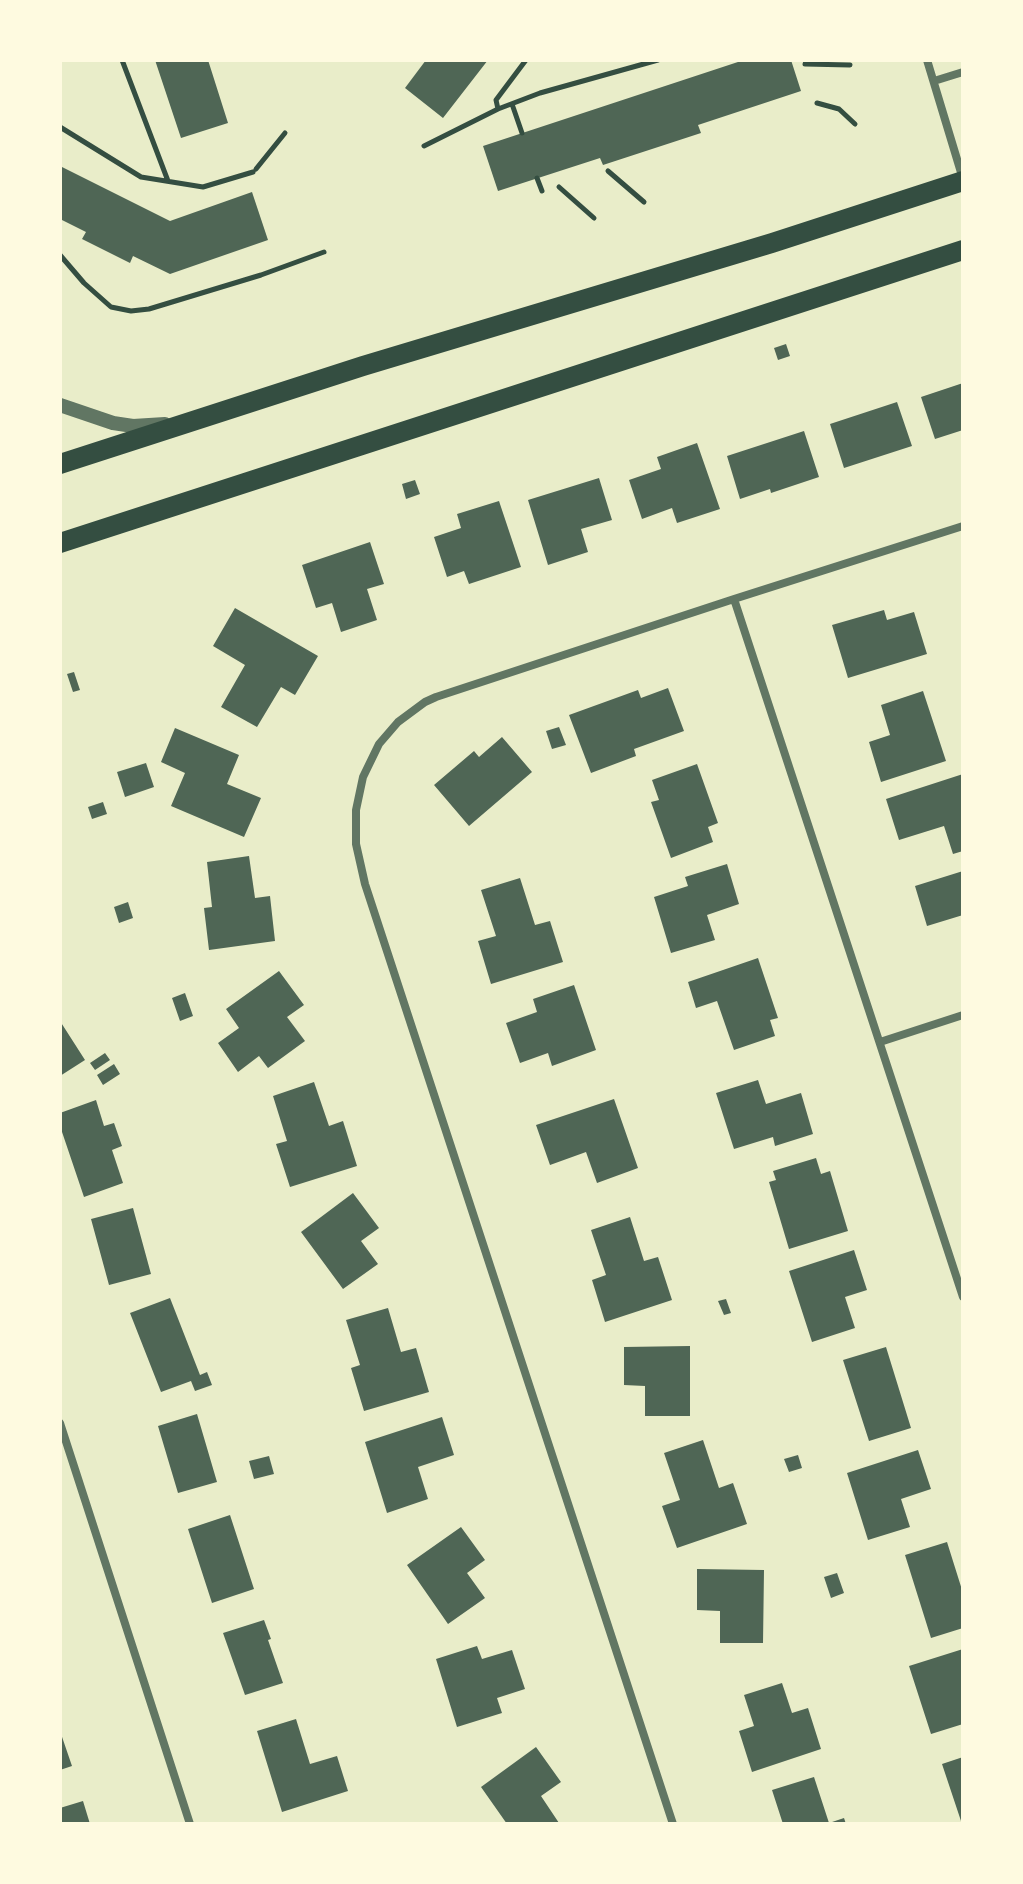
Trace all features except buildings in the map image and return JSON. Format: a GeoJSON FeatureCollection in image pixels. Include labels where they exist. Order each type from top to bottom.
{"type":"FeatureCollection","features":[{"type":"Feature","properties":{"kind":"main road"},"geometry":{"type":"LineString","coordinates":[[60,464],[462,336],[772,243],[963,180]]}},
{"type":"Feature","properties":{"kind":"main road"},"geometry":{"type":"LineString","coordinates":[[60,543],[963,250]]}},
{"type":"Feature","properties":{"kind":"street"},"geometry":{"type":"LineString","coordinates":[[927,60],[963,180]]}},
{"type":"Feature","properties":{"kind":"street"},"geometry":{"type":"LineString","coordinates":[[934,81],[963,72]]}},
{"type":"Feature","properties":{"kind":"street"},"geometry":{"type":"LineString","coordinates":[[60,405],[100,420],[133,426],[172,423],[208,415]]}},
{"type":"Feature","properties":{"kind":"street"},"geometry":{"type":"LineString","coordinates":[[673,1824],[365,884],[356,844],[356,810],[363,777],[379,744],[398,722],[436,697],[963,526]]}},
{"type":"Feature","properties":{"kind":"street"},"geometry":{"type":"LineString","coordinates":[[734,599],[963,1297]]}},
{"type":"Feature","properties":{"kind":"street"},"geometry":{"type":"LineString","coordinates":[[880,1042],[963,1015]]}},
{"type":"Feature","properties":{"kind":"street"},"geometry":{"type":"LineString","coordinates":[[60,1423],[190,1824]]}},
{"type":"Feature","properties":{"kind":"path"},"geometry":{"type":"LineString","coordinates":[[122,60],[169,182]]}},
{"type":"Feature","properties":{"kind":"path"},"geometry":{"type":"LineString","coordinates":[[498,109],[496,100],[526,60]]}},
{"type":"Feature","properties":{"kind":"path"},"geometry":{"type":"LineString","coordinates":[[424,146],[511,104],[581,80],[658,60]]}},
{"type":"Feature","properties":{"kind":"path"},"geometry":{"type":"LineString","coordinates":[[805,64],[850,65]]}},
{"type":"Feature","properties":{"kind":"path"},"geometry":{"type":"LineString","coordinates":[[817,103],[839,109],[855,124]]}},
{"type":"Feature","properties":{"kind":"path"},"geometry":{"type":"LineString","coordinates":[[511,104],[522,133]]}},
{"type":"Feature","properties":{"kind":"path"},"geometry":{"type":"LineString","coordinates":[[60,127],[141,177],[203,187],[255,170],[285,133]]}},
{"type":"Feature","properties":{"kind":"path"},"geometry":{"type":"LineString","coordinates":[[608,171],[644,202]]}},
{"type":"Feature","properties":{"kind":"path"},"geometry":{"type":"LineString","coordinates":[[537,178],[542,191]]}},
{"type":"Feature","properties":{"kind":"path"},"geometry":{"type":"LineString","coordinates":[[559,187],[594,218]]}},
{"type":"Feature","properties":{"kind":"path"},"geometry":{"type":"LineString","coordinates":[[60,255],[84,283],[111,307],[131,311],[149,309],[261,275],[324,252]]}}]}
